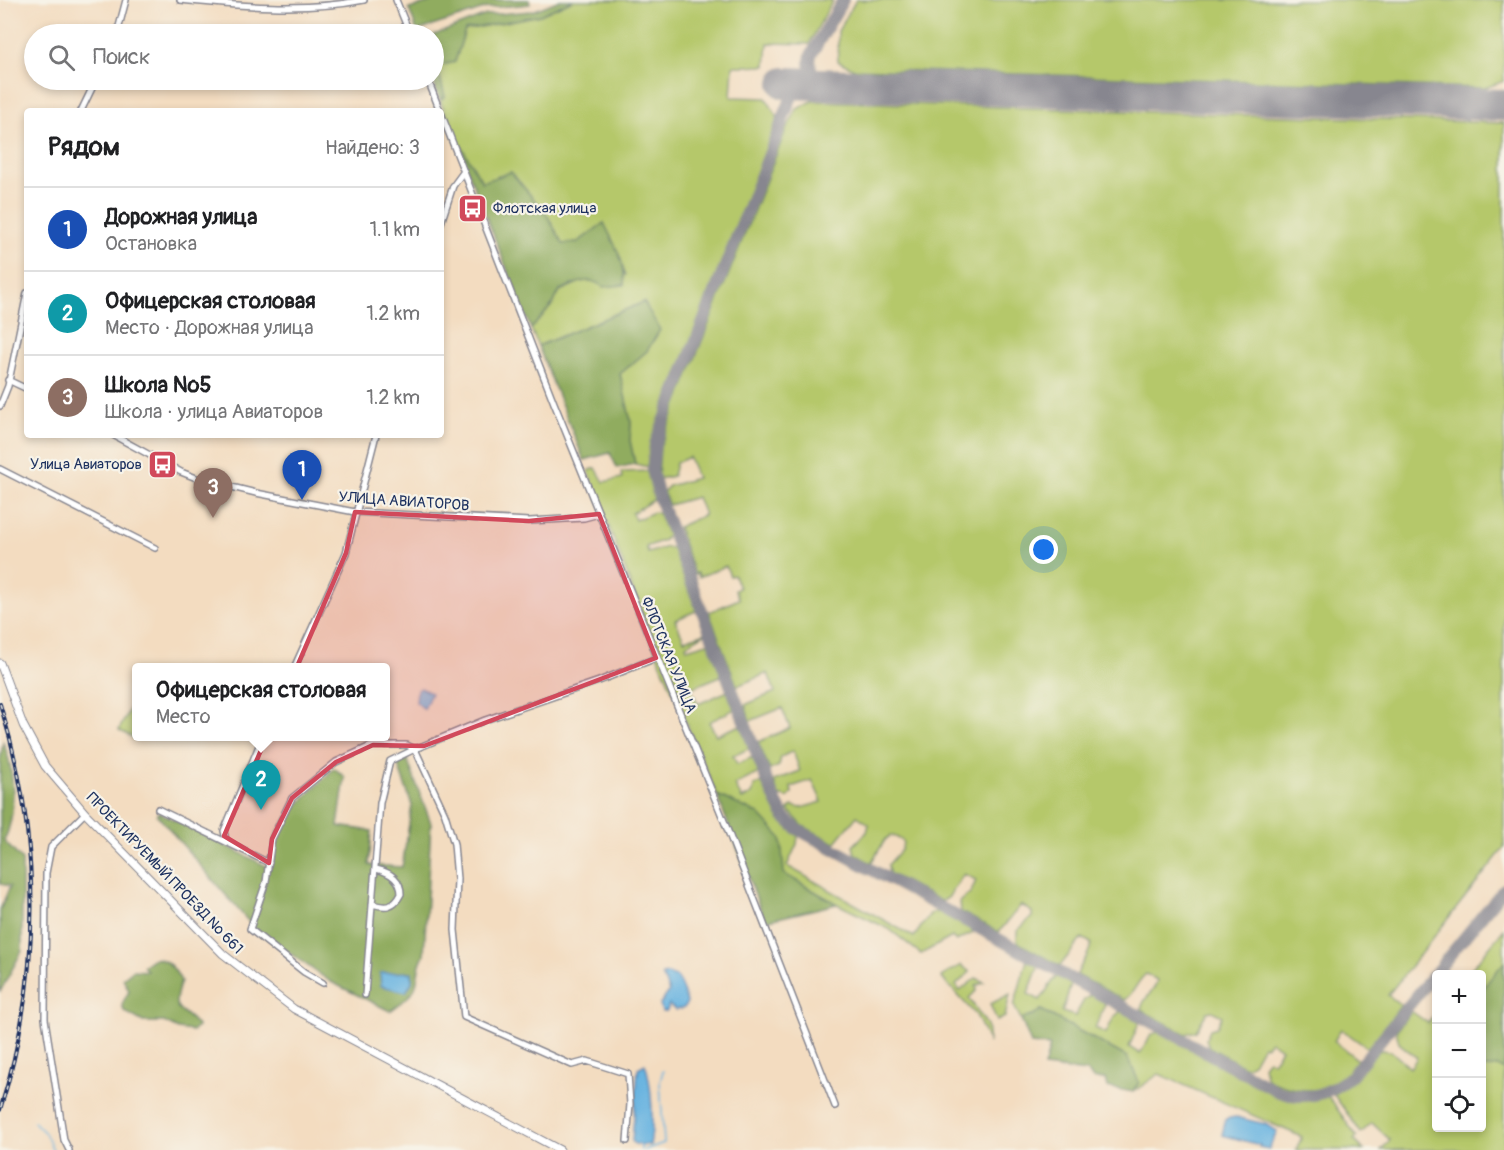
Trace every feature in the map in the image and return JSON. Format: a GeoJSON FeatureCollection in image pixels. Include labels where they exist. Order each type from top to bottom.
{"type":"FeatureCollection","features":[{"type":"Feature","properties":{"kind":"main road","name":"ПРОЕКТИРУЕМЫЙ ПРОЕЗД № 661"},"geometry":{"type":"LineString","coordinates":[[0,663],[22,725],[38,755],[86,813],[223,954],[294,1009],[560,1150]]}},
{"type":"Feature","properties":{"kind":"street"},"geometry":{"type":"LineString","coordinates":[[120,24],[126,0]]}},
{"type":"Feature","properties":{"kind":"street"},"geometry":{"type":"LineString","coordinates":[[180,0],[248,4],[364,0]]}},
{"type":"Feature","properties":{"kind":"street"},"geometry":{"type":"LineString","coordinates":[[396,0],[407,24]]}},
{"type":"Feature","properties":{"kind":"street"},"geometry":{"type":"LineString","coordinates":[[82,108],[91,90]]}},
{"type":"Feature","properties":{"kind":"street","name":"ФЛОТСКАЯ УЛИЦА"},"geometry":{"type":"LineString","coordinates":[[432,90],[439,108]]}},
{"type":"Feature","properties":{"kind":"street","name":"ФЛОТСКАЯ УЛИЦА"},"geometry":{"type":"LineString","coordinates":[[444,120],[656,658],[724,821],[835,1106]]}},
{"type":"Feature","properties":{"kind":"street"},"geometry":{"type":"LineString","coordinates":[[444,214],[453,186],[464,171]]}},
{"type":"Feature","properties":{"kind":"street"},"geometry":{"type":"LineString","coordinates":[[0,406],[24,307]]}},
{"type":"Feature","properties":{"kind":"street"},"geometry":{"type":"LineString","coordinates":[[8,380],[24,386]]}},
{"type":"Feature","properties":{"kind":"street","name":"УЛИЦА АВИАТОРОВ"},"geometry":{"type":"LineString","coordinates":[[119,438],[181,472],[199,479],[256,493],[355,512],[529,521],[584,518],[599,514]]}},
{"type":"Feature","properties":{"kind":"street"},"geometry":{"type":"LineString","coordinates":[[296,663],[346,553],[375,438]]}},
{"type":"Feature","properties":{"kind":"street"},"geometry":{"type":"LineString","coordinates":[[0,469],[155,548]]}},
{"type":"Feature","properties":{"kind":"street"},"geometry":{"type":"LineString","coordinates":[[365,995],[380,803],[390,761],[485,720],[577,689],[656,658]]}},
{"type":"Feature","properties":{"kind":"street"},"geometry":{"type":"LineString","coordinates":[[228,842],[224,831],[261,741]]}},
{"type":"Feature","properties":{"kind":"street"},"geometry":{"type":"LineString","coordinates":[[323,983],[304,972],[250,929],[266,882],[272,839],[292,798],[336,762],[373,745],[407,745],[415,749],[445,814],[454,844],[457,879],[455,930],[464,1017],[572,1065],[587,1061],[628,1074],[630,1104],[627,1141]]}},
{"type":"Feature","properties":{"kind":"street"},"geometry":{"type":"LineString","coordinates":[[158,808],[269,863]]}},
{"type":"Feature","properties":{"kind":"street"},"geometry":{"type":"LineString","coordinates":[[69,1150],[64,1140],[45,1019],[46,873],[51,847],[86,813]]}},
{"type":"Feature","properties":{"kind":"street"},"geometry":{"type":"LineString","coordinates":[[372,904],[386,907],[394,904],[401,894],[399,884],[393,876],[376,869]]}},
{"type":"Feature","properties":{"kind":"highlighted area"},"geometry":{"type":"Polygon","coordinates":[[[355,512],[529,521],[599,514],[656,658],[424,746],[373,745],[336,762],[292,798],[272,839],[269,863],[224,836],[346,553],[355,512]]]}},
{"type":"Feature","properties":{"kind":"green space"},"geometry":{"type":"Polygon","coordinates":[[[439,0],[529,0],[530,4],[487,8],[438,24],[414,24],[409,9],[439,0]]]}},
{"type":"Feature","properties":{"kind":"green space"},"geometry":{"type":"Polygon","coordinates":[[[560,0],[573,0],[540,15],[465,30],[455,62],[444,64],[444,31],[486,15],[532,11],[560,0]]]}},
{"type":"Feature","properties":{"kind":"green space"},"geometry":{"type":"Polygon","coordinates":[[[573,0],[833,0],[809,44],[768,43],[766,66],[733,66],[731,97],[766,98],[780,121],[658,427],[648,467],[635,464],[630,441],[631,422],[620,374],[647,351],[644,302],[538,346],[531,329],[553,304],[560,291],[585,280],[626,275],[604,223],[578,242],[563,244],[547,215],[482,182],[451,129],[440,100],[445,97],[444,64],[455,62],[465,30],[540,15],[573,0]]]}},
{"type":"Feature","properties":{"kind":"green space"},"geometry":{"type":"Polygon","coordinates":[[[856,0],[1504,0],[1504,81],[1485,88],[854,69],[838,61],[838,31],[856,0]]]}},
{"type":"Feature","properties":{"kind":"green space"},"geometry":{"type":"Polygon","coordinates":[[[436,90],[443,90],[445,97],[440,100],[436,90]]]}},
{"type":"Feature","properties":{"kind":"green space"},"geometry":{"type":"Polygon","coordinates":[[[812,101],[1504,123],[1504,848],[1388,995],[1401,1005],[1369,1049],[1341,1029],[1334,1041],[1358,1060],[1340,1081],[1329,1086],[1305,1090],[1279,1085],[1267,1079],[1263,1066],[1268,1059],[1273,1062],[1281,1049],[1270,1041],[1266,1046],[1263,1045],[1253,1063],[1245,1067],[1209,1047],[1206,1039],[1210,1029],[1217,1027],[1222,1016],[1212,1011],[1207,1012],[1196,1031],[1186,1034],[1141,1010],[1157,980],[1146,974],[1124,1000],[1077,975],[1091,943],[1082,938],[1060,966],[1017,942],[1017,931],[1032,917],[1032,912],[1021,905],[999,932],[961,912],[960,901],[971,892],[976,880],[964,874],[948,898],[941,901],[889,873],[888,865],[902,849],[903,841],[892,835],[885,840],[871,863],[855,854],[853,846],[867,832],[869,824],[857,816],[835,843],[803,826],[788,810],[792,806],[801,808],[822,802],[812,780],[791,787],[792,793],[788,798],[778,795],[774,781],[800,771],[793,751],[781,757],[779,766],[770,770],[758,742],[790,728],[782,708],[750,721],[745,705],[775,692],[768,673],[737,686],[709,612],[739,599],[735,590],[739,588],[734,575],[730,576],[726,566],[699,577],[698,573],[694,574],[678,527],[704,515],[697,497],[669,505],[663,492],[669,486],[697,478],[689,457],[676,463],[673,476],[658,479],[660,447],[786,130],[797,109],[812,101]]]}},
{"type":"Feature","properties":{"kind":"green space"},"geometry":{"type":"Polygon","coordinates":[[[451,129],[482,182],[511,172],[547,215],[563,244],[578,242],[604,223],[621,261],[624,285],[603,287],[598,283],[587,281],[560,290],[553,304],[531,329],[451,129]]]}},
{"type":"Feature","properties":{"kind":"green space"},"geometry":{"type":"Polygon","coordinates":[[[644,302],[660,330],[647,351],[620,374],[631,422],[630,441],[635,464],[617,468],[610,453],[584,460],[538,346],[644,302]]]}},
{"type":"Feature","properties":{"kind":"green space"},"geometry":{"type":"Polygon","coordinates":[[[596,468],[604,482],[622,478],[621,472],[649,471],[655,499],[632,513],[635,520],[654,512],[659,514],[668,535],[664,540],[646,547],[648,553],[667,547],[674,549],[698,610],[675,620],[684,640],[706,633],[686,645],[687,649],[707,643],[711,646],[723,675],[691,688],[698,704],[728,691],[735,709],[709,722],[716,735],[741,725],[750,748],[733,756],[737,764],[753,757],[759,770],[757,774],[735,785],[742,799],[752,794],[755,785],[764,783],[777,812],[798,836],[797,844],[787,866],[914,937],[930,914],[939,911],[974,929],[973,933],[956,941],[952,937],[921,954],[889,929],[837,904],[784,874],[731,802],[717,795],[658,657],[588,471],[596,468]]]}},
{"type":"Feature","properties":{"kind":"green space"},"geometry":{"type":"Polygon","coordinates":[[[132,704],[132,737],[119,730],[132,704]]]}},
{"type":"Feature","properties":{"kind":"green space"},"geometry":{"type":"Polygon","coordinates":[[[3,742],[10,765],[13,792],[11,818],[4,841],[22,860],[22,951],[0,992],[0,910],[10,886],[0,884],[0,761],[3,742]]]}},
{"type":"Feature","properties":{"kind":"green space"},"geometry":{"type":"Polygon","coordinates":[[[407,759],[431,823],[424,955],[413,992],[390,1011],[331,982],[254,928],[157,815],[159,812],[270,868],[277,833],[294,809],[334,768],[345,777],[338,826],[372,831],[369,865],[402,867],[412,805],[398,765],[407,759]]]}},
{"type":"Feature","properties":{"kind":"green space"},"geometry":{"type":"Polygon","coordinates":[[[717,795],[759,814],[781,838],[784,874],[837,904],[765,921],[717,795]]]}},
{"type":"Feature","properties":{"kind":"green space"},"geometry":{"type":"Polygon","coordinates":[[[1504,929],[1504,1150],[1381,1150],[1390,1140],[1372,1123],[1361,1133],[1334,1095],[1380,1050],[1391,1051],[1410,1068],[1417,1058],[1399,1043],[1396,1031],[1411,1011],[1428,1023],[1432,1018],[1432,1132],[1486,1132],[1486,970],[1470,970],[1504,929]]]}},
{"type":"Feature","properties":{"kind":"green space"},"geometry":{"type":"Polygon","coordinates":[[[154,958],[170,965],[181,981],[176,1005],[198,1027],[192,1031],[178,1029],[164,1022],[143,1022],[124,1011],[122,1004],[129,991],[123,978],[133,970],[147,971],[143,966],[154,958]]]}},
{"type":"Feature","properties":{"kind":"green space"},"geometry":{"type":"Polygon","coordinates":[[[1027,960],[1039,965],[1028,994],[1040,1000],[1057,975],[1072,982],[1062,1012],[1075,1016],[1084,1000],[1092,994],[1106,1002],[1095,1028],[1106,1033],[1114,1017],[1122,1010],[1140,1021],[1129,1047],[1140,1054],[1151,1035],[1160,1031],[1287,1098],[1328,1096],[1357,1137],[1354,1140],[1364,1150],[1296,1150],[1302,1137],[1159,1074],[1133,1092],[1139,1082],[1127,1057],[1041,1010],[1033,1016],[1021,1019],[1014,1006],[1027,960]]]}},
{"type":"Feature","properties":{"kind":"green space"},"geometry":{"type":"Polygon","coordinates":[[[1504,962],[1504,1070],[1498,1066],[1486,1068],[1486,984],[1504,962]]]}},
{"type":"Feature","properties":{"kind":"green space"},"geometry":{"type":"Polygon","coordinates":[[[961,965],[970,972],[956,985],[960,991],[976,978],[984,982],[976,986],[977,990],[969,998],[987,1025],[989,1043],[976,1015],[941,977],[961,965]]]}},
{"type":"Feature","properties":{"kind":"green space"},"geometry":{"type":"Polygon","coordinates":[[[1010,994],[1005,1017],[997,1021],[990,1004],[1010,994]]]}},
{"type":"Feature","properties":{"kind":"green space"},"geometry":{"type":"Polygon","coordinates":[[[1041,1010],[1127,1057],[1139,1082],[1133,1092],[1107,1087],[1105,1079],[1093,1079],[1088,1072],[1044,1067],[1050,1046],[1031,1044],[1021,1019],[1033,1016],[1041,1010]]]}},
{"type":"Feature","properties":{"kind":"water"},"geometry":{"type":"Polygon","coordinates":[[[421,688],[431,693],[424,709],[416,702],[417,690],[421,688]]]}},
{"type":"Feature","properties":{"kind":"water"},"geometry":{"type":"Polygon","coordinates":[[[412,972],[412,982],[406,992],[381,986],[380,973],[412,972]]]}},
{"type":"Feature","properties":{"kind":"water"},"geometry":{"type":"Polygon","coordinates":[[[668,974],[678,978],[687,1002],[684,1008],[675,1010],[669,1005],[667,1011],[662,1012],[660,1004],[669,992],[662,975],[668,974]]]}},
{"type":"Feature","properties":{"kind":"water"},"geometry":{"type":"Polygon","coordinates":[[[645,1064],[652,1104],[650,1145],[635,1144],[632,1141],[638,1068],[645,1064]]]}},
{"type":"Feature","properties":{"kind":"water"},"geometry":{"type":"Polygon","coordinates":[[[1235,1117],[1265,1124],[1277,1131],[1269,1149],[1222,1135],[1226,1119],[1235,1117]]]}},
{"type":"Feature","properties":{"kind":"waterway"},"geometry":{"type":"LineString","coordinates":[[644,1150],[664,1143],[660,1082],[663,1071]]}},
{"type":"Feature","properties":{"kind":"waterway"},"geometry":{"type":"LineString","coordinates":[[34,1122],[45,1133],[53,1150]]}},
{"type":"Feature","properties":{"kind":"waterway"},"geometry":{"type":"LineString","coordinates":[[641,1144],[641,1150]]}},
{"type":"Feature","properties":{"kind":"taxiway"},"geometry":{"type":"LineString","coordinates":[[827,85],[813,73],[810,65],[811,55],[843,0]]}},
{"type":"Feature","properties":{"kind":"taxiway"},"geometry":{"type":"LineString","coordinates":[[803,84],[792,96],[655,444],[652,470],[659,498],[770,789],[784,817],[797,829],[1279,1092],[1289,1095],[1308,1096],[1325,1092],[1351,1076],[1504,889]]}},
{"type":"Feature","properties":{"kind":"taxiway"},"geometry":{"type":"LineString","coordinates":[[1499,105],[1504,104]]}},
{"type":"Feature","properties":{"kind":"runway"},"geometry":{"type":"LineString","coordinates":[[785,83],[1504,105]]}},
{"type":"Feature","properties":{"kind":"railway"},"geometry":{"type":"LineString","coordinates":[[0,704],[14,754],[24,805],[30,856],[32,907],[30,958],[24,1009],[14,1060],[0,1110]]}},
{"type":"Feature","properties":{"kind":"place","name":"Флотская улица"},"geometry":{"type":"Point","coordinates":[472,208]}},
{"type":"Feature","properties":{"kind":"place","name":"Улица Авиаторов"},"geometry":{"type":"Point","coordinates":[163,464]}},
{"type":"Feature","properties":{"kind":"place","name":"Дорожная улица"},"geometry":{"type":"Point","coordinates":[302,500]}},
{"type":"Feature","properties":{"kind":"place","name":"Школа №5"},"geometry":{"type":"Point","coordinates":[213,518]}},
{"type":"Feature","properties":{"kind":"place","name":"Офицерская столовая"},"geometry":{"type":"Point","coordinates":[261,810]}}]}
